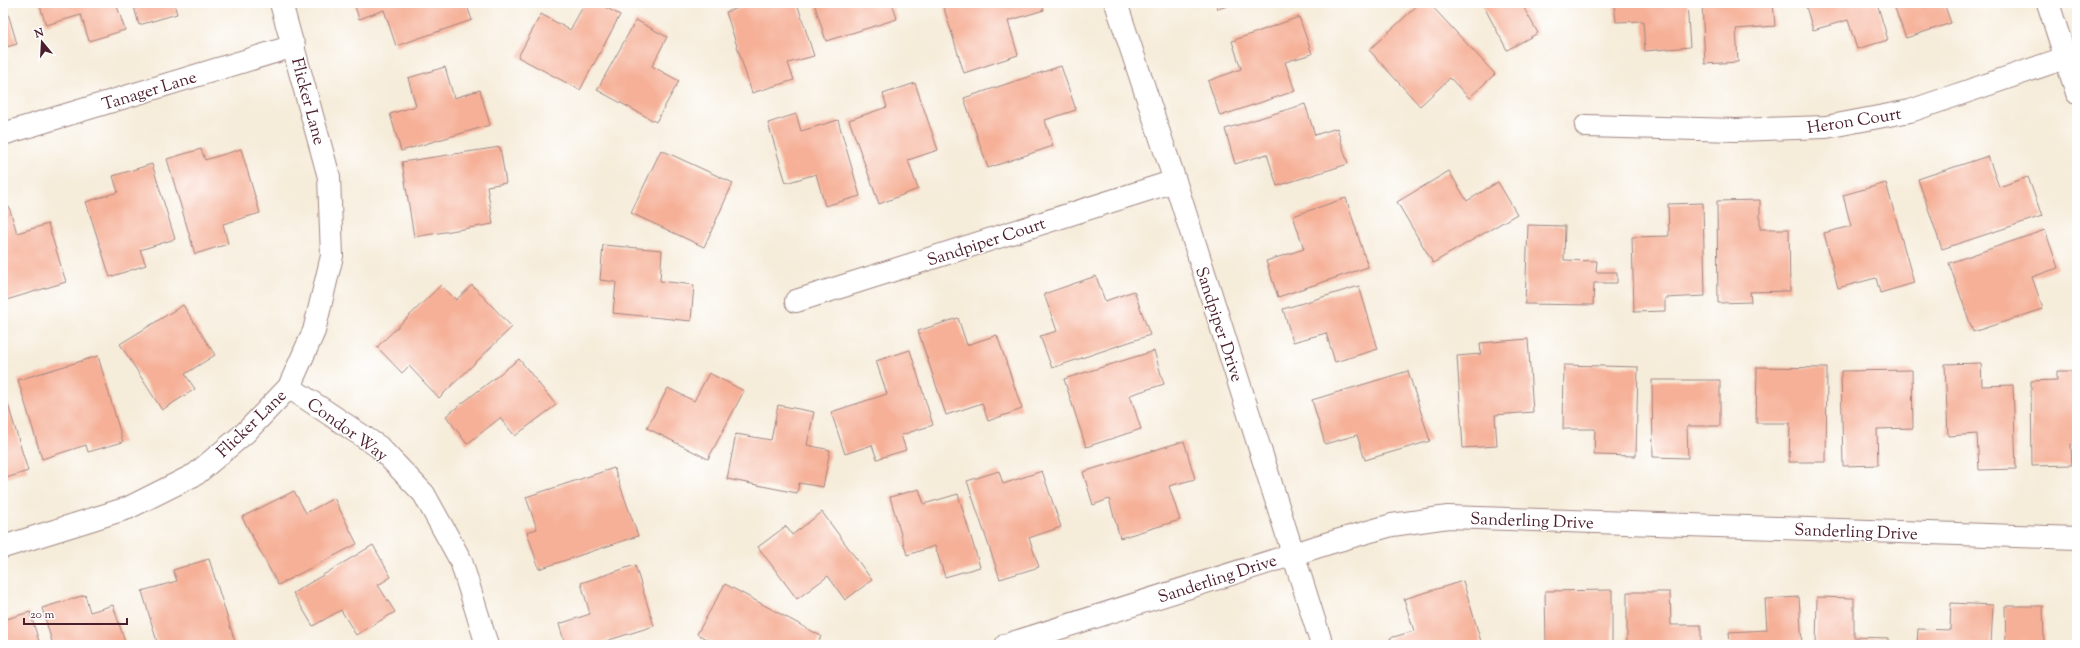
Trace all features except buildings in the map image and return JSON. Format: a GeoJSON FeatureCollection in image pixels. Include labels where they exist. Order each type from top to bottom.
{"type":"FeatureCollection","features":[{"type":"Feature","properties":{"kind":"street","name":"Flicker Lane"},"geometry":{"type":"LineString","coordinates":[[3,547],[128,508],[196,474],[246,432],[289,387],[314,331],[332,256],[329,177],[281,3]]}},
{"type":"Feature","properties":{"kind":"street","name":"Sandpiper Drive"},"geometry":{"type":"LineString","coordinates":[[1116,3],[1175,181],[1322,645]]}},
{"type":"Feature","properties":{"kind":"street"},"geometry":{"type":"LineString","coordinates":[[2048,3],[2077,93]]}},
{"type":"Feature","properties":{"kind":"street","name":"Tanager Lane"},"geometry":{"type":"LineString","coordinates":[[3,134],[294,46]]}},
{"type":"Feature","properties":{"kind":"street","name":"Heron Court"},"geometry":{"type":"LineString","coordinates":[[1586,126],[1736,130],[1826,127],[1910,111],[2065,58]]}},
{"type":"Feature","properties":{"kind":"street","name":"Sandpiper Court"},"geometry":{"type":"LineString","coordinates":[[796,301],[1175,181]]}},
{"type":"Feature","properties":{"kind":"street","name":"Condor Way"},"geometry":{"type":"LineString","coordinates":[[289,387],[379,447],[424,494],[460,561],[488,645]]}},
{"type":"Feature","properties":{"kind":"street","name":"Sanderling Drive"},"geometry":{"type":"LineString","coordinates":[[1006,645],[1293,553],[1392,525],[1448,518],[2077,538]]}}]}
